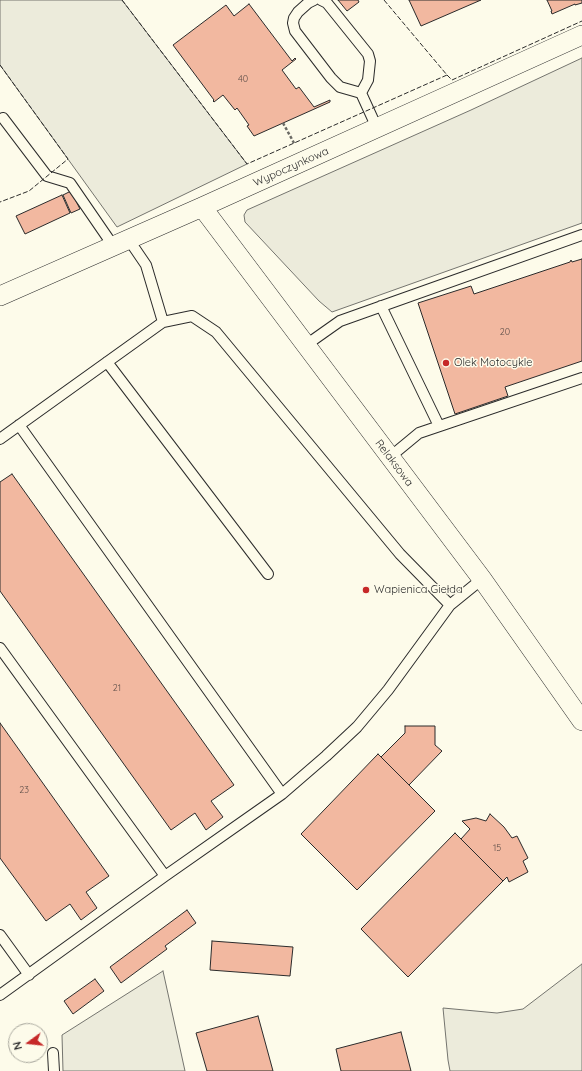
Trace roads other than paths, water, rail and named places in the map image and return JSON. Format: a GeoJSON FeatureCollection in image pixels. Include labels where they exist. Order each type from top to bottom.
{"type":"FeatureCollection","features":[{"type":"Feature","properties":{"kind":"street","name":"Wypoczynkowa"},"geometry":{"type":"LineString","coordinates":[[0,296],[122,243],[582,35]]}},
{"type":"Feature","properties":{"kind":"street","name":"Relaksowa"},"geometry":{"type":"LineString","coordinates":[[202,207],[482,579],[580,716]]}},
{"type":"Feature","properties":{"kind":"lane"},"geometry":{"type":"LineString","coordinates":[[314,0],[308,3],[294,18],[293,23],[295,32],[331,78],[340,87],[360,93],[377,128]]}},
{"type":"Feature","properties":{"kind":"lane"},"geometry":{"type":"LineString","coordinates":[[321,0],[327,3],[368,54],[370,61],[368,80],[360,93]]}},
{"type":"Feature","properties":{"kind":"lane"},"geometry":{"type":"LineString","coordinates":[[3,118],[47,176],[70,183],[122,243],[146,265],[163,322]]}},
{"type":"Feature","properties":{"kind":"lane"},"geometry":{"type":"LineString","coordinates":[[306,346],[340,321],[582,235]]}},
{"type":"Feature","properties":{"kind":"lane"},"geometry":{"type":"LineString","coordinates":[[381,306],[439,426]]}},
{"type":"Feature","properties":{"kind":"lane"},"geometry":{"type":"LineString","coordinates":[[0,439],[163,322],[192,316],[216,332],[400,554],[450,605]]}},
{"type":"Feature","properties":{"kind":"lane"},"geometry":{"type":"LineString","coordinates":[[107,362],[268,574]]}},
{"type":"Feature","properties":{"kind":"lane"},"geometry":{"type":"LineString","coordinates":[[390,456],[419,433],[582,378]]}},
{"type":"Feature","properties":{"kind":"lane"},"geometry":{"type":"LineString","coordinates":[[19,425],[282,794]]}},
{"type":"Feature","properties":{"kind":"lane"},"geometry":{"type":"LineString","coordinates":[[0,995],[282,794],[357,727],[388,690],[450,605],[482,579]]}},
{"type":"Feature","properties":{"kind":"lane"},"geometry":{"type":"LineString","coordinates":[[0,648],[165,876]]}},
{"type":"Feature","properties":{"kind":"lane"},"geometry":{"type":"LineString","coordinates":[[0,935],[29,975]]}},
{"type":"Feature","properties":{"kind":"lane"},"geometry":{"type":"LineString","coordinates":[[54,1053],[54,1071]]}},
{"type":"Feature","properties":{"kind":"place","name":"Olek Motocykle"},"geometry":{"type":"Point","coordinates":[446,363]}},
{"type":"Feature","properties":{"kind":"place","name":"Wapienica Giełda"},"geometry":{"type":"Point","coordinates":[366,590]}}]}
